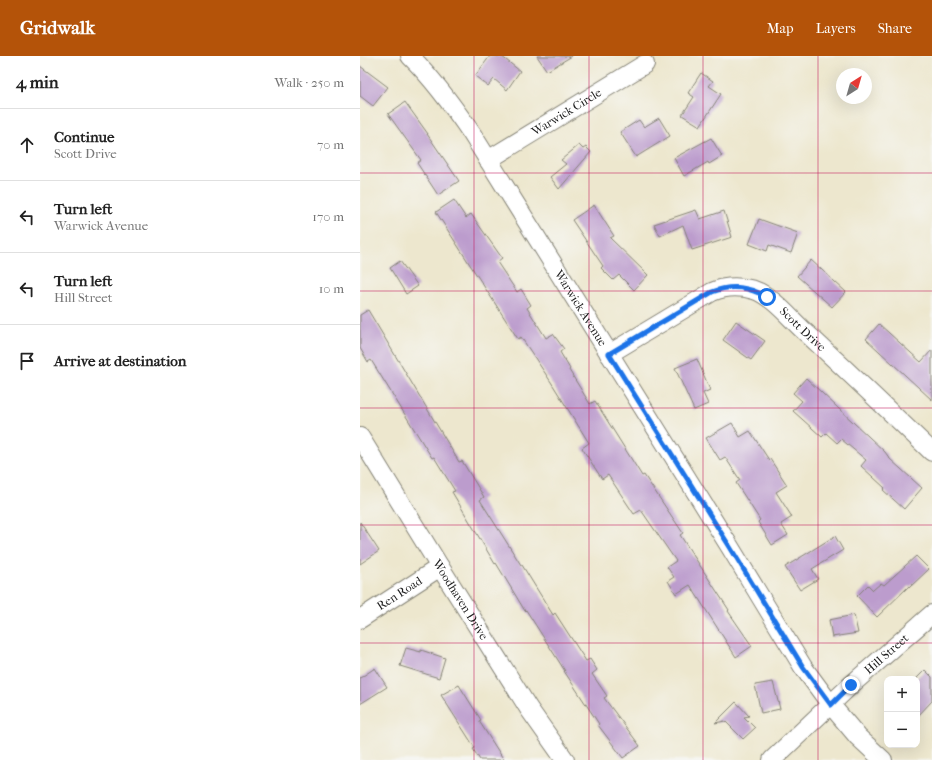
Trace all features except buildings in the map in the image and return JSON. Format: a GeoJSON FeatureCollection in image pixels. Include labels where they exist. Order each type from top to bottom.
{"type":"FeatureCollection","features":[{"type":"Feature","properties":{"kind":"street","name":"Warwick Avenue"},"geometry":{"type":"LineString","coordinates":[[410,56],[424,70],[448,99],[488,160],[730,547],[803,667],[831,705],[858,737],[883,760]]}},
{"type":"Feature","properties":{"kind":"street","name":"Warwick Circle"},"geometry":{"type":"LineString","coordinates":[[488,160],[645,64]]}},
{"type":"Feature","properties":{"kind":"street","name":"Scott Drive"},"geometry":{"type":"LineString","coordinates":[[609,354],[712,292],[722,288],[737,287],[754,290],[767,297],[830,354],[932,452]]}},
{"type":"Feature","properties":{"kind":"street","name":"Woodhaven Drive"},"geometry":{"type":"LineString","coordinates":[[360,437],[529,709],[565,760]]}},
{"type":"Feature","properties":{"kind":"street","name":"Ren Road"},"geometry":{"type":"LineString","coordinates":[[360,619],[440,568]]}},
{"type":"Feature","properties":{"kind":"street","name":"Hill Street"},"geometry":{"type":"LineString","coordinates":[[772,760],[851,685],[932,614]]}},
{"type":"Feature","properties":{"kind":"route"},"geometry":{"type":"LineString","coordinates":[[767,297],[754,290],[737,287],[722,288],[712,292],[609,354],[803,667],[831,705],[851,685]]}}]}
